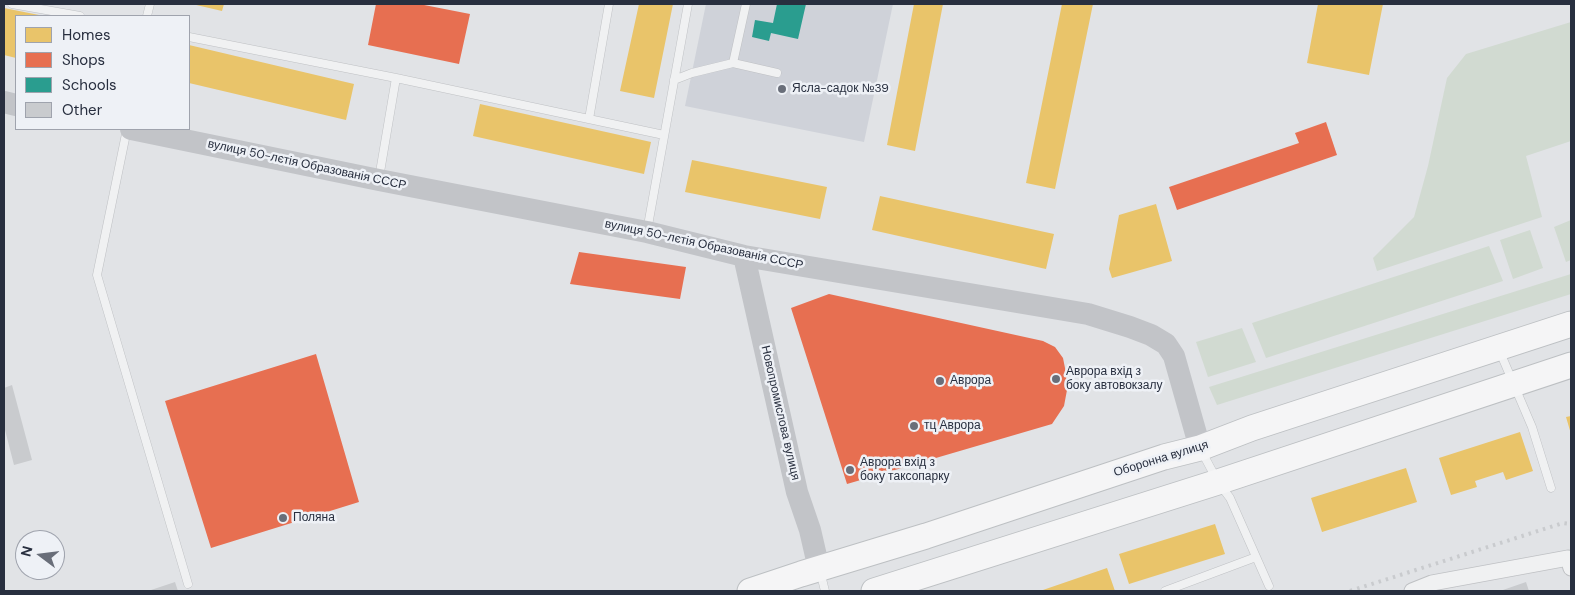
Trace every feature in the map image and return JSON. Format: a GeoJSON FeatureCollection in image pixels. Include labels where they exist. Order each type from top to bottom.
{"type":"FeatureCollection","features":[{"type":"Feature","properties":{"kind":"main road","name":"Оборонна вулиця"},"geometry":{"type":"LineString","coordinates":[[750,591],[822,580],[926,536],[1164,457],[1200,448],[1252,428],[1571,324]]}},
{"type":"Feature","properties":{"kind":"main road"},"geometry":{"type":"LineString","coordinates":[[874,591],[1218,482],[1571,365]]}},
{"type":"Feature","properties":{"kind":"street","name":"вулиця 50-лєтія Образованія СССР"},"geometry":{"type":"LineString","coordinates":[[134,130],[647,232],[744,256],[1088,314],[1152,335],[1166,344],[1174,356],[1200,448]]}},
{"type":"Feature","properties":{"kind":"street","name":"Новопромислова вулиця"},"geometry":{"type":"LineString","coordinates":[[744,256],[798,492],[810,530],[822,580]]}},
{"type":"Feature","properties":{"kind":"street"},"geometry":{"type":"LineString","coordinates":[[1412,591],[1432,583],[1569,563]]}},
{"type":"Feature","properties":{"kind":"lane"},"geometry":{"type":"LineString","coordinates":[[12,4],[74,15]]}},
{"type":"Feature","properties":{"kind":"lane"},"geometry":{"type":"LineString","coordinates":[[589,119],[609,4]]}},
{"type":"Feature","properties":{"kind":"lane"},"geometry":{"type":"LineString","coordinates":[[647,232],[688,4]]}},
{"type":"Feature","properties":{"kind":"lane"},"geometry":{"type":"LineString","coordinates":[[733,63],[746,4]]}},
{"type":"Feature","properties":{"kind":"lane"},"geometry":{"type":"LineString","coordinates":[[190,37],[396,78],[664,135]]}},
{"type":"Feature","properties":{"kind":"lane"},"geometry":{"type":"LineString","coordinates":[[674,80],[692,73],[733,63],[777,73]]}},
{"type":"Feature","properties":{"kind":"lane"},"geometry":{"type":"LineString","coordinates":[[379,180],[396,78]]}},
{"type":"Feature","properties":{"kind":"lane"},"geometry":{"type":"LineString","coordinates":[[129,130],[97,274],[188,584]]}},
{"type":"Feature","properties":{"kind":"lane"},"geometry":{"type":"LineString","coordinates":[[1498,347],[1532,427],[1551,488]]}},
{"type":"Feature","properties":{"kind":"lane"},"geometry":{"type":"LineString","coordinates":[[1200,448],[1218,482],[1230,498],[1269,586]]}},
{"type":"Feature","properties":{"kind":"lane"},"geometry":{"type":"LineString","coordinates":[[1165,591],[1256,557]]}},
{"type":"Feature","properties":{"kind":"shaded area","name":"Ясла-садок №39"},"geometry":{"type":"Polygon","coordinates":[[[706,4],[893,4],[864,142],[685,106],[706,4]]]}},
{"type":"Feature","properties":{"kind":"shaded area"},"geometry":{"type":"Polygon","coordinates":[[[1571,22],[1571,141],[1526,156],[1542,217],[1377,271],[1373,258],[1414,217],[1428,166],[1447,78],[1466,54],[1571,22]]]}},
{"type":"Feature","properties":{"kind":"shaded area"},"geometry":{"type":"Polygon","coordinates":[[[1571,220],[1571,260],[1566,262],[1554,227],[1571,220]]]}},
{"type":"Feature","properties":{"kind":"shaded area"},"geometry":{"type":"Polygon","coordinates":[[[1530,230],[1543,268],[1513,279],[1500,240],[1530,230]]]}},
{"type":"Feature","properties":{"kind":"shaded area"},"geometry":{"type":"Polygon","coordinates":[[[1489,246],[1503,281],[1266,358],[1252,323],[1489,246]]]}},
{"type":"Feature","properties":{"kind":"shaded area"},"geometry":{"type":"Polygon","coordinates":[[[1571,274],[1571,294],[1217,405],[1209,387],[1571,274]]]}},
{"type":"Feature","properties":{"kind":"shaded area"},"geometry":{"type":"Polygon","coordinates":[[[1242,328],[1256,362],[1208,377],[1196,342],[1242,328]]]}},
{"type":"Feature","properties":{"kind":"building: Homes"},"geometry":{"type":"Polygon","coordinates":[[[192,4],[224,4],[222,11],[192,4]]]}},
{"type":"Feature","properties":{"kind":"building: Homes"},"geometry":{"type":"Polygon","coordinates":[[[639,4],[673,4],[654,98],[620,91],[639,4]]]}},
{"type":"Feature","properties":{"kind":"building: Homes"},"geometry":{"type":"Polygon","coordinates":[[[914,4],[943,4],[915,151],[887,145],[914,4]]]}},
{"type":"Feature","properties":{"kind":"building: Homes"},"geometry":{"type":"Polygon","coordinates":[[[1062,4],[1093,4],[1055,189],[1026,183],[1062,4]]]}},
{"type":"Feature","properties":{"kind":"building: Homes"},"geometry":{"type":"Polygon","coordinates":[[[1318,4],[1383,4],[1369,75],[1307,63],[1318,4]]]}},
{"type":"Feature","properties":{"kind":"building: Homes"},"geometry":{"type":"Polygon","coordinates":[[[4,8],[39,15],[15,15],[15,58],[4,55],[4,8]]]}},
{"type":"Feature","properties":{"kind":"building: Homes"},"geometry":{"type":"Polygon","coordinates":[[[190,45],[354,84],[346,120],[190,83],[190,45]]]}},
{"type":"Feature","properties":{"kind":"building: Homes"},"geometry":{"type":"Polygon","coordinates":[[[480,104],[651,142],[644,174],[473,136],[480,104]]]}},
{"type":"Feature","properties":{"kind":"building: Homes"},"geometry":{"type":"Polygon","coordinates":[[[692,160],[827,187],[820,219],[685,192],[692,160]]]}},
{"type":"Feature","properties":{"kind":"building: Homes"},"geometry":{"type":"Polygon","coordinates":[[[880,196],[1054,234],[1046,269],[872,230],[880,196]]]}},
{"type":"Feature","properties":{"kind":"building: Homes"},"geometry":{"type":"Polygon","coordinates":[[[1156,204],[1172,261],[1112,278],[1109,269],[1119,215],[1156,204]]]}},
{"type":"Feature","properties":{"kind":"building: Homes"},"geometry":{"type":"Polygon","coordinates":[[[1571,416],[1571,434],[1566,417],[1571,416]]]}},
{"type":"Feature","properties":{"kind":"building: Homes"},"geometry":{"type":"Polygon","coordinates":[[[1520,432],[1533,471],[1506,480],[1503,472],[1475,481],[1477,487],[1451,495],[1439,458],[1520,432]]]}},
{"type":"Feature","properties":{"kind":"building: Homes"},"geometry":{"type":"Polygon","coordinates":[[[1406,468],[1417,502],[1322,532],[1311,498],[1406,468]]]}},
{"type":"Feature","properties":{"kind":"building: Homes"},"geometry":{"type":"Polygon","coordinates":[[[1215,524],[1225,554],[1129,584],[1119,554],[1215,524]]]}},
{"type":"Feature","properties":{"kind":"building: Homes"},"geometry":{"type":"Polygon","coordinates":[[[1107,568],[1115,591],[1040,591],[1107,568]]]}},
{"type":"Feature","properties":{"kind":"building: Shops"},"geometry":{"type":"Polygon","coordinates":[[[376,4],[419,4],[470,14],[459,64],[368,45],[376,4]]]}},
{"type":"Feature","properties":{"kind":"building: Shops"},"geometry":{"type":"Polygon","coordinates":[[[1326,122],[1337,155],[1177,210],[1169,187],[1299,143],[1295,133],[1326,122]]]}},
{"type":"Feature","properties":{"kind":"building: Shops"},"geometry":{"type":"Polygon","coordinates":[[[579,252],[686,267],[680,299],[570,284],[579,252]]]}},
{"type":"Feature","properties":{"kind":"building: Shops","name":"Аврора"},"geometry":{"type":"Polygon","coordinates":[[[829,294],[1043,341],[1055,347],[1063,358],[1067,390],[1064,406],[1052,424],[847,484],[791,308],[829,294]]]}},
{"type":"Feature","properties":{"kind":"building: Shops"},"geometry":{"type":"Polygon","coordinates":[[[316,354],[359,502],[211,548],[165,401],[316,354]]]}},
{"type":"Feature","properties":{"kind":"building: Schools"},"geometry":{"type":"Polygon","coordinates":[[[777,4],[806,4],[798,39],[771,33],[769,41],[752,37],[755,20],[773,23],[777,4]]]}},
{"type":"Feature","properties":{"kind":"building: Other"},"geometry":{"type":"Polygon","coordinates":[[[12,385],[32,460],[14,465],[4,426],[4,388],[12,385]]]}},
{"type":"Feature","properties":{"kind":"building: Other"},"geometry":{"type":"Polygon","coordinates":[[[175,582],[178,591],[148,591],[175,582]]]}},
{"type":"Feature","properties":{"kind":"building: Other"},"geometry":{"type":"Polygon","coordinates":[[[1526,582],[1529,591],[1500,591],[1526,582]]]}},
{"type":"Feature","properties":{"kind":"railway"},"geometry":{"type":"LineString","coordinates":[[1350,591],[1563,523],[1571,524]]}},
{"type":"Feature","properties":{"kind":"place","name":"Ясла-садок №39"},"geometry":{"type":"Point","coordinates":[782,89]}},
{"type":"Feature","properties":{"kind":"place","name":"Аврора вхід з боку автовокзалу"},"geometry":{"type":"Point","coordinates":[1056,379]}},
{"type":"Feature","properties":{"kind":"place","name":"Аврора"},"geometry":{"type":"Point","coordinates":[940,381]}},
{"type":"Feature","properties":{"kind":"place","name":"тц Аврора"},"geometry":{"type":"Point","coordinates":[914,426]}},
{"type":"Feature","properties":{"kind":"place","name":"Аврора вхід з боку таксопарку"},"geometry":{"type":"Point","coordinates":[850,470]}},
{"type":"Feature","properties":{"kind":"place","name":"Поляна"},"geometry":{"type":"Point","coordinates":[283,518]}}]}
